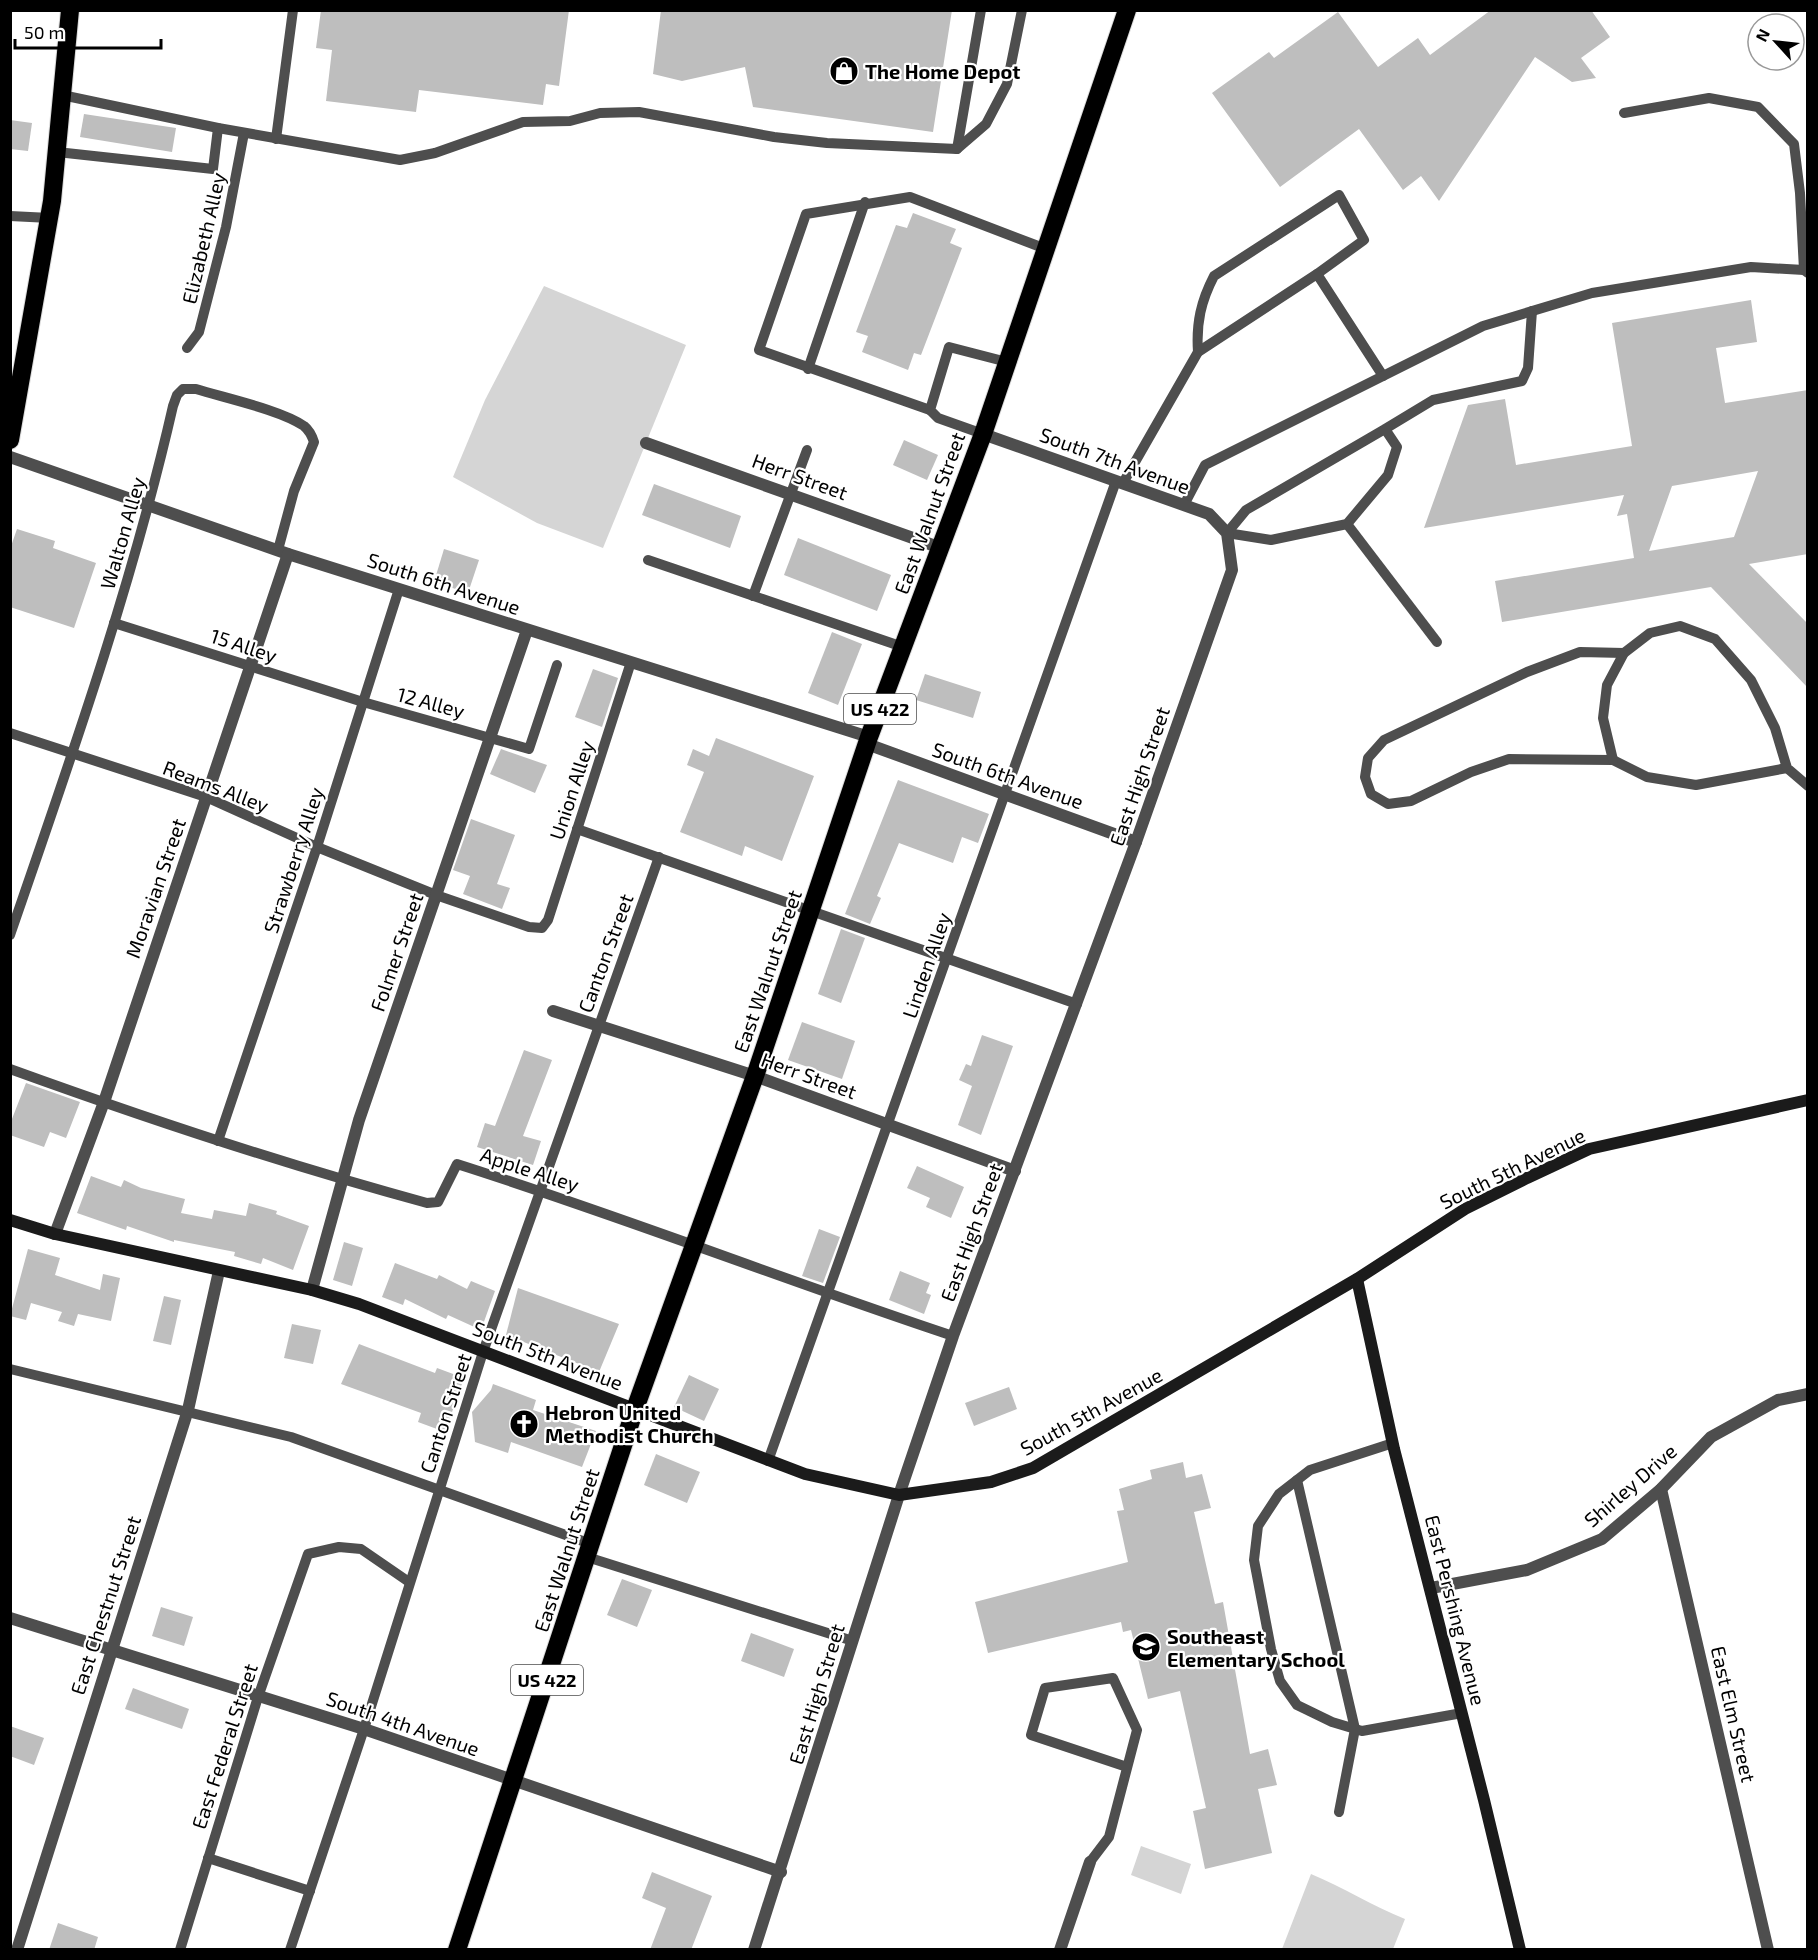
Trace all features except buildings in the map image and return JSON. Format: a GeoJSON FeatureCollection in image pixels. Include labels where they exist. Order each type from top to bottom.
{"type":"FeatureCollection","features":[{"type":"Feature","properties":{"kind":"highway"},"geometry":{"type":"LineString","coordinates":[[11,434],[50,218],[70,10]]}},
{"type":"Feature","properties":{"kind":"highway","name":"East Walnut Street"},"geometry":{"type":"LineString","coordinates":[[457,1950],[635,1409],[755,1076],[868,741],[982,434],[1127,10]]}},
{"type":"Feature","properties":{"kind":"main road","name":"South 5th Avenue"},"geometry":{"type":"LineString","coordinates":[[10,1220],[55,1234],[312,1290],[359,1304],[768,1461],[806,1474],[899,1495],[991,1482],[1033,1468],[1357,1279],[1464,1209],[1589,1149],[1808,1100]]}},
{"type":"Feature","properties":{"kind":"main road","name":"East Pershing Avenue"},"geometry":{"type":"LineString","coordinates":[[1357,1279],[1393,1443],[1520,1950]]}},
{"type":"Feature","properties":{"kind":"street","name":"South 7th Avenue"},"geometry":{"type":"LineString","coordinates":[[982,434],[1209,514],[1227,533]]}},
{"type":"Feature","properties":{"kind":"street","name":"Herr Street"},"geometry":{"type":"LineString","coordinates":[[646,443],[941,548]]}},
{"type":"Feature","properties":{"kind":"street","name":"South 6th Avenue"},"geometry":{"type":"LineString","coordinates":[[10,458],[283,552],[631,662],[868,741],[1005,795],[1137,842]]}},
{"type":"Feature","properties":{"kind":"street","name":"East High Street"},"geometry":{"type":"LineString","coordinates":[[754,1950],[781,1872],[899,1495],[953,1336],[1137,842],[1232,570],[1227,533]]}},
{"type":"Feature","properties":{"kind":"street","name":"Moravian Street"},"geometry":{"type":"LineString","coordinates":[[55,1234],[104,1102],[251,664],[283,552]]}},
{"type":"Feature","properties":{"kind":"street","name":"Folmer Street"},"geometry":{"type":"LineString","coordinates":[[312,1290],[359,1120],[527,630]]}},
{"type":"Feature","properties":{"kind":"street","name":"Herr Street"},"geometry":{"type":"LineString","coordinates":[[553,1011],[755,1076],[1015,1171]]}},
{"type":"Feature","properties":{"kind":"street","name":"East Chestnut Street"},"geometry":{"type":"LineString","coordinates":[[18,1950],[110,1651],[188,1410],[219,1271]]}},
{"type":"Feature","properties":{"kind":"street","name":"Shirley Drive"},"geometry":{"type":"LineString","coordinates":[[1431,1588],[1527,1570],[1566,1556],[1602,1539],[1661,1489],[1711,1437],[1778,1400],[1808,1394]]}},
{"type":"Feature","properties":{"kind":"street","name":"East Elm Street"},"geometry":{"type":"LineString","coordinates":[[1661,1489],[1768,1950]]}},
{"type":"Feature","properties":{"kind":"street","name":"South 4th Avenue"},"geometry":{"type":"LineString","coordinates":[[10,1618],[364,1729],[781,1872]]}},
{"type":"Feature","properties":{"kind":"street"},"geometry":{"type":"LineString","coordinates":[[1060,1950],[1090,1862]]}},
{"type":"Feature","properties":{"kind":"lane"},"geometry":{"type":"LineString","coordinates":[[276,139],[293,10]]}},
{"type":"Feature","properties":{"kind":"lane"},"geometry":{"type":"LineString","coordinates":[[957,149],[981,10]]}},
{"type":"Feature","properties":{"kind":"lane"},"geometry":{"type":"LineString","coordinates":[[62,94],[218,128],[400,160],[435,153],[523,122],[570,121],[600,113],[639,112],[774,137],[827,143],[957,149],[986,124],[1007,84],[1022,10]]}},
{"type":"Feature","properties":{"kind":"lane"},"geometry":{"type":"LineString","coordinates":[[1184,505],[1205,465],[1483,326],[1592,293],[1751,267],[1806,271],[1794,144],[1758,107],[1709,98],[1623,113]]}},
{"type":"Feature","properties":{"kind":"lane"},"geometry":{"type":"LineString","coordinates":[[57,152],[213,169],[218,128]]}},
{"type":"Feature","properties":{"kind":"lane","name":"Elizabeth Alley"},"geometry":{"type":"LineString","coordinates":[[187,348],[199,332],[226,227],[244,133]]}},
{"type":"Feature","properties":{"kind":"lane"},"geometry":{"type":"LineString","coordinates":[[1339,195],[1364,240],[1317,274],[1198,352],[1196,327],[1203,298],[1214,276],[1339,195]]}},
{"type":"Feature","properties":{"kind":"lane"},"geometry":{"type":"LineString","coordinates":[[982,434],[938,418],[930,410],[759,350],[798,236],[806,214],[866,202],[910,197],[1046,249]]}},
{"type":"Feature","properties":{"kind":"lane"},"geometry":{"type":"LineString","coordinates":[[808,369],[866,202]]}},
{"type":"Feature","properties":{"kind":"lane"},"geometry":{"type":"LineString","coordinates":[[10,216],[50,218]]}},
{"type":"Feature","properties":{"kind":"lane"},"geometry":{"type":"LineString","coordinates":[[1317,274],[1383,376]]}},
{"type":"Feature","properties":{"kind":"lane"},"geometry":{"type":"LineString","coordinates":[[1227,533],[1246,510],[1433,400],[1522,381],[1528,368],[1532,311]]}},
{"type":"Feature","properties":{"kind":"lane"},"geometry":{"type":"LineString","coordinates":[[930,410],[950,347],[1007,362]]}},
{"type":"Feature","properties":{"kind":"lane","name":"Linden Alley"},"geometry":{"type":"LineString","coordinates":[[768,1461],[825,1293],[889,1125],[1005,795],[1119,482],[1198,352]]}},
{"type":"Feature","properties":{"kind":"lane","name":"Walton Alley"},"geometry":{"type":"LineString","coordinates":[[10,935],[73,753],[150,506],[173,406],[177,395],[183,389],[196,389],[289,418],[306,427],[314,442],[291,499],[283,552]]}},
{"type":"Feature","properties":{"kind":"lane"},"geometry":{"type":"LineString","coordinates":[[1227,533],[1271,540],[1347,524],[1388,475],[1397,447],[1385,429]]}},
{"type":"Feature","properties":{"kind":"lane"},"geometry":{"type":"LineString","coordinates":[[753,596],[799,477],[807,450]]}},
{"type":"Feature","properties":{"kind":"lane"},"geometry":{"type":"LineString","coordinates":[[1347,524],[1437,642]]}},
{"type":"Feature","properties":{"kind":"lane"},"geometry":{"type":"LineString","coordinates":[[648,560],[903,647]]}},
{"type":"Feature","properties":{"kind":"lane","name":"Strawberry Alley"},"geometry":{"type":"LineString","coordinates":[[218,1141],[317,847],[399,589]]}},
{"type":"Feature","properties":{"kind":"lane","name":"15 Alley"},"geometry":{"type":"LineString","coordinates":[[114,623],[251,664],[363,702]]}},
{"type":"Feature","properties":{"kind":"lane"},"geometry":{"type":"LineString","coordinates":[[1613,760],[1603,718],[1607,685],[1624,653],[1650,633],[1680,626],[1715,639],[1751,680],[1774,729],[1787,768],[1808,786]]}},
{"type":"Feature","properties":{"kind":"lane"},"geometry":{"type":"LineString","coordinates":[[1624,653],[1580,652],[1527,672],[1384,741],[1368,758],[1365,777],[1371,794],[1388,804],[1411,801],[1471,772],[1509,759],[1613,760],[1647,777],[1696,785],[1787,768]]}},
{"type":"Feature","properties":{"kind":"lane","name":"Union Alley"},"geometry":{"type":"LineString","coordinates":[[542,928],[548,920],[631,662]]}},
{"type":"Feature","properties":{"kind":"lane","name":"12 Alley"},"geometry":{"type":"LineString","coordinates":[[363,702],[529,749],[557,665]]}},
{"type":"Feature","properties":{"kind":"lane","name":"Reams Alley"},"geometry":{"type":"LineString","coordinates":[[10,733],[206,797],[317,847],[436,895],[529,927],[542,928]]}},
{"type":"Feature","properties":{"kind":"lane"},"geometry":{"type":"LineString","coordinates":[[578,829],[1077,1004]]}},
{"type":"Feature","properties":{"kind":"lane","name":"Canton Street"},"geometry":{"type":"LineString","coordinates":[[290,1950],[364,1729],[483,1352],[597,1025],[659,857]]}},
{"type":"Feature","properties":{"kind":"lane","name":"Apple Alley"},"geometry":{"type":"LineString","coordinates":[[10,1069],[218,1141],[343,1180],[427,1203],[438,1203],[457,1164],[540,1190],[825,1293],[953,1336]]}},
{"type":"Feature","properties":{"kind":"lane"},"geometry":{"type":"LineString","coordinates":[[10,1369],[188,1410],[291,1437],[439,1490],[589,1551],[853,1641]]}},
{"type":"Feature","properties":{"kind":"lane"},"geometry":{"type":"LineString","coordinates":[[1393,1443],[1310,1470],[1279,1494],[1258,1526],[1254,1560],[1263,1618],[1280,1681],[1297,1705],[1332,1722],[1362,1731],[1462,1713]]}},
{"type":"Feature","properties":{"kind":"lane"},"geometry":{"type":"LineString","coordinates":[[1297,1480],[1355,1729],[1339,1812]]}},
{"type":"Feature","properties":{"kind":"lane","name":"East Federal Street"},"geometry":{"type":"LineString","coordinates":[[180,1950],[258,1697],[308,1554],[339,1547],[361,1549],[409,1582]]}},
{"type":"Feature","properties":{"kind":"lane"},"geometry":{"type":"LineString","coordinates":[[1090,1862],[1109,1837],[1137,1730],[1113,1678],[1045,1688],[1031,1735],[1127,1767]]}},
{"type":"Feature","properties":{"kind":"lane"},"geometry":{"type":"LineString","coordinates":[[208,1858],[310,1892]]}},
{"type":"Feature","properties":{"kind":"shaded area"},"geometry":{"type":"Polygon","coordinates":[[[544,286],[686,345],[603,548],[537,523],[453,477],[485,400],[544,286]]]}},
{"type":"Feature","properties":{"kind":"shaded area"},"geometry":{"type":"Polygon","coordinates":[[[1141,1846],[1191,1864],[1181,1894],[1131,1875],[1141,1846]]]}},
{"type":"Feature","properties":{"kind":"shaded area"},"geometry":{"type":"Polygon","coordinates":[[[1311,1874],[1405,1919],[1393,1949],[1282,1949],[1311,1874]]]}},
{"type":"Feature","properties":{"kind":"place","name":"The Home Depot"},"geometry":{"type":"Point","coordinates":[844,71]}},
{"type":"Feature","properties":{"kind":"place","name":"Hebron United Methodist Church"},"geometry":{"type":"Point","coordinates":[524,1424]}},
{"type":"Feature","properties":{"kind":"place","name":"Southeast Elementary School"},"geometry":{"type":"Point","coordinates":[1146,1647]}}]}
